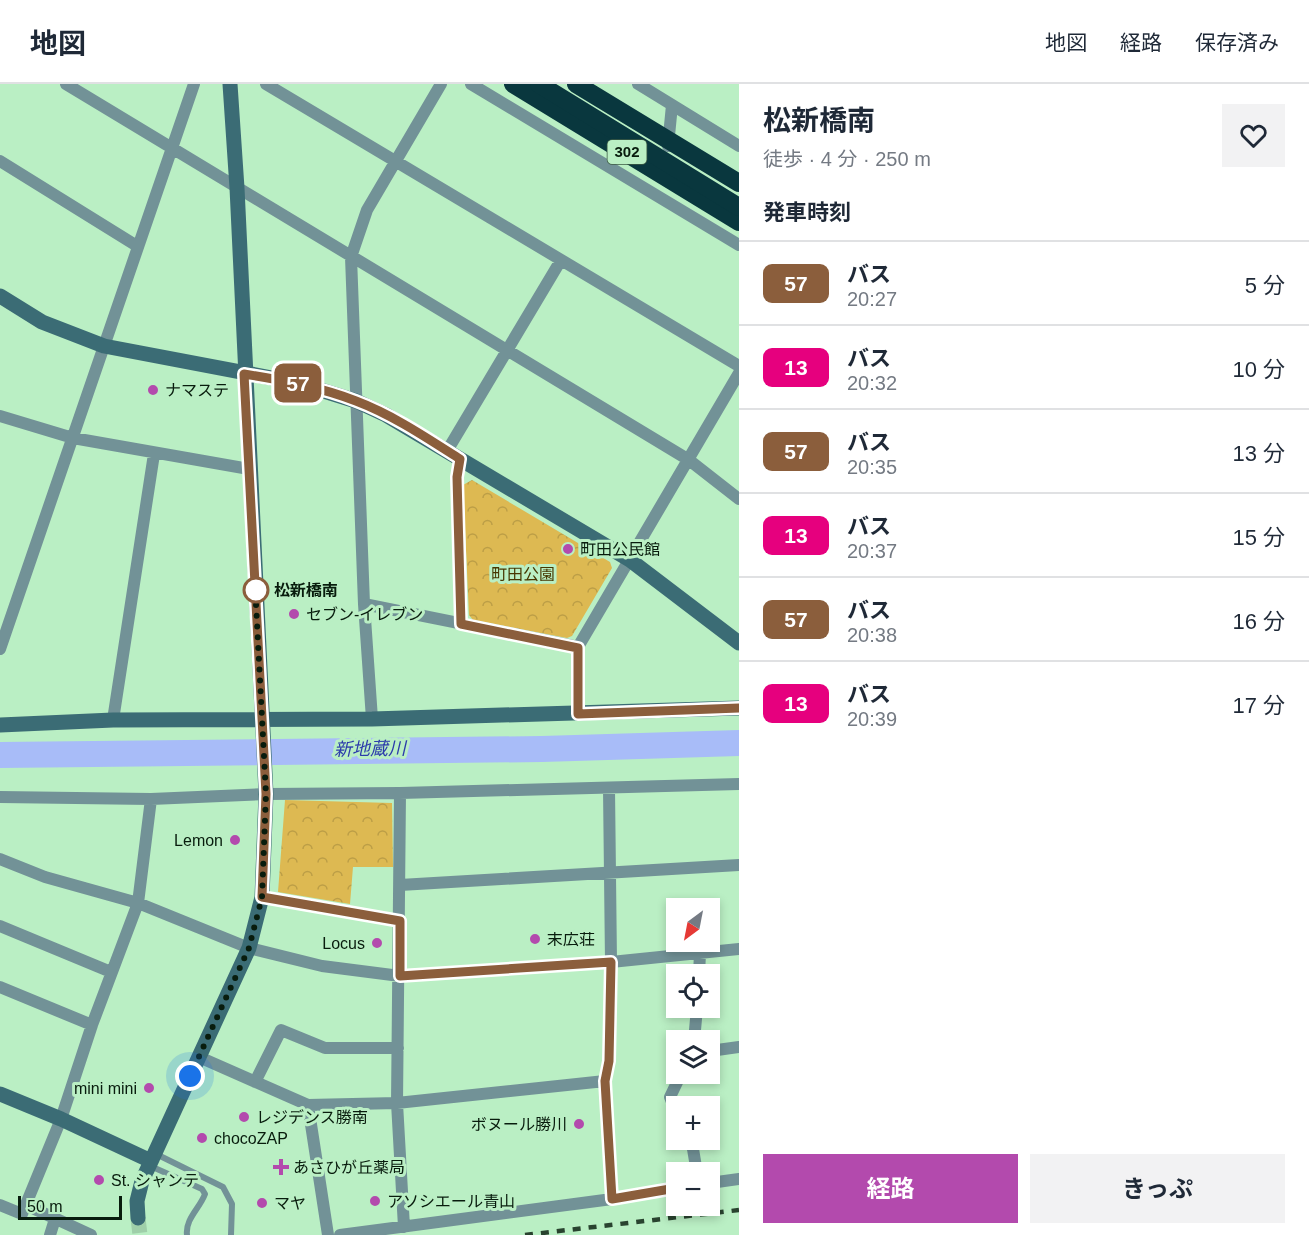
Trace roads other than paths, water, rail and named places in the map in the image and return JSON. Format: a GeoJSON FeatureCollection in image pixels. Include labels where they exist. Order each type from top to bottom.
{"type":"FeatureCollection","features":[{"type":"Feature","properties":{"kind":"highway","name":"302"},"geometry":{"type":"LineString","coordinates":[[513,84],[665,175],[733,211],[739,222]]}},
{"type":"Feature","properties":{"kind":"highway"},"geometry":{"type":"LineString","coordinates":[[539,84],[636,143],[733,211]]}},
{"type":"Feature","properties":{"kind":"highway"},"geometry":{"type":"LineString","coordinates":[[576,84],[739,183]]}},
{"type":"Feature","properties":{"kind":"highway"},"geometry":{"type":"LineString","coordinates":[[646,126],[739,172]]}},
{"type":"Feature","properties":{"kind":"street"},"geometry":{"type":"LineString","coordinates":[[66,84],[689,460],[739,499]]}},
{"type":"Feature","properties":{"kind":"street"},"geometry":{"type":"LineString","coordinates":[[0,649],[194,84]]}},
{"type":"Feature","properties":{"kind":"street"},"geometry":{"type":"LineString","coordinates":[[138,1218],[137,1201],[142,1181],[249,948],[262,897],[266,793],[230,84]]}},
{"type":"Feature","properties":{"kind":"street"},"geometry":{"type":"LineString","coordinates":[[266,84],[739,366]]}},
{"type":"Feature","properties":{"kind":"street"},"geometry":{"type":"LineString","coordinates":[[372,719],[364,604],[351,257],[367,210],[441,84]]}},
{"type":"Feature","properties":{"kind":"street"},"geometry":{"type":"LineString","coordinates":[[471,84],[739,245]]}},
{"type":"Feature","properties":{"kind":"street"},"geometry":{"type":"LineString","coordinates":[[638,84],[739,146]]}},
{"type":"Feature","properties":{"kind":"street"},"geometry":{"type":"LineString","coordinates":[[665,175],[672,105]]}},
{"type":"Feature","properties":{"kind":"street"},"geometry":{"type":"LineString","coordinates":[[0,161],[137,246]]}},
{"type":"Feature","properties":{"kind":"street"},"geometry":{"type":"LineString","coordinates":[[696,220],[733,211]]}},
{"type":"Feature","properties":{"kind":"street"},"geometry":{"type":"LineString","coordinates":[[461,624],[457,477],[454,455],[505,350],[561,260]]}},
{"type":"Feature","properties":{"kind":"street"},"geometry":{"type":"LineString","coordinates":[[0,296],[42,322],[104,346],[298,383],[356,401],[386,415],[630,560],[739,643]]}},
{"type":"Feature","properties":{"kind":"street"},"geometry":{"type":"LineString","coordinates":[[578,714],[578,648],[739,373]]}},
{"type":"Feature","properties":{"kind":"street"},"geometry":{"type":"LineString","coordinates":[[0,416],[73,438],[249,469]]}},
{"type":"Feature","properties":{"kind":"street"},"geometry":{"type":"LineString","coordinates":[[113,720],[154,454]]}},
{"type":"Feature","properties":{"kind":"street"},"geometry":{"type":"LineString","coordinates":[[364,604],[578,648]]}},
{"type":"Feature","properties":{"kind":"street"},"geometry":{"type":"LineString","coordinates":[[0,725],[113,720],[372,719],[739,708]]}},
{"type":"Feature","properties":{"kind":"street"},"geometry":{"type":"LineString","coordinates":[[0,797],[152,799],[266,793],[400,793],[739,784]]}},
{"type":"Feature","properties":{"kind":"street"},"geometry":{"type":"LineString","coordinates":[[609,789],[611,962],[609,1061],[605,1081],[612,1199]]}},
{"type":"Feature","properties":{"kind":"street"},"geometry":{"type":"LineString","coordinates":[[400,793],[397,1103],[404,1227]]}},
{"type":"Feature","properties":{"kind":"street"},"geometry":{"type":"LineString","coordinates":[[0,1205],[22,1215],[61,1119],[111,972],[138,903],[152,799]]}},
{"type":"Feature","properties":{"kind":"street"},"geometry":{"type":"LineString","coordinates":[[0,859],[45,877],[138,903],[249,948],[322,966],[400,976],[611,962],[739,950]]}},
{"type":"Feature","properties":{"kind":"street"},"geometry":{"type":"LineString","coordinates":[[400,885],[739,865]]}},
{"type":"Feature","properties":{"kind":"street"},"geometry":{"type":"LineString","coordinates":[[262,897],[400,921]]}},
{"type":"Feature","properties":{"kind":"street"},"geometry":{"type":"LineString","coordinates":[[0,926],[111,972]]}},
{"type":"Feature","properties":{"kind":"street"},"geometry":{"type":"LineString","coordinates":[[700,953],[700,964]]}},
{"type":"Feature","properties":{"kind":"street"},"geometry":{"type":"LineString","coordinates":[[0,987],[92,1026]]}},
{"type":"Feature","properties":{"kind":"street"},"geometry":{"type":"LineString","coordinates":[[255,1082],[281,1030],[325,1048],[398,1048]]}},
{"type":"Feature","properties":{"kind":"street"},"geometry":{"type":"LineString","coordinates":[[720,1050],[739,1047]]}},
{"type":"Feature","properties":{"kind":"street"},"geometry":{"type":"LineString","coordinates":[[199,1057],[308,1105],[397,1103],[605,1081]]}},
{"type":"Feature","properties":{"kind":"street"},"geometry":{"type":"LineString","coordinates":[[0,1094],[151,1160]]}},
{"type":"Feature","properties":{"kind":"street"},"geometry":{"type":"LineString","coordinates":[[308,1105],[328,1235]]}},
{"type":"Feature","properties":{"kind":"street"},"geometry":{"type":"LineString","coordinates":[[720,1182],[739,1179]]}},
{"type":"Feature","properties":{"kind":"street"},"geometry":{"type":"LineString","coordinates":[[340,1235],[666,1190]]}},
{"type":"Feature","properties":{"kind":"street"},"geometry":{"type":"LineString","coordinates":[[26,1205],[91,1235]]}},
{"type":"Feature","properties":{"kind":"street"},"geometry":{"type":"LineString","coordinates":[[50,1235],[55,1219]]}},
{"type":"Feature","properties":{"kind":"lane"},"geometry":{"type":"LineString","coordinates":[[151,1160],[202,1189],[205,1194],[189,1221],[187,1235]]}},
{"type":"Feature","properties":{"kind":"lane"},"geometry":{"type":"LineString","coordinates":[[151,1160],[223,1187],[232,1204],[231,1235]]}},
{"type":"Feature","properties":{"kind":"waterway","name":"新地蔵川"},"geometry":{"type":"LineString","coordinates":[[0,755],[542,749],[739,743]]}},
{"type":"Feature","properties":{"kind":"tunnel"},"geometry":{"type":"LineString","coordinates":[[138,1218],[140,1235]]}},
{"type":"Feature","properties":{"kind":"railway"},"geometry":{"type":"LineString","coordinates":[[525,1235],[739,1210]]}},
{"type":"Feature","properties":{"kind":"place","name":"ナマステ"},"geometry":{"type":"Point","coordinates":[153,390]}},
{"type":"Feature","properties":{"kind":"place","name":"町田公民館"},"geometry":{"type":"Point","coordinates":[568,549]}},
{"type":"Feature","properties":{"kind":"place","name":"松新橋南"},"geometry":{"type":"Point","coordinates":[256,590]}},
{"type":"Feature","properties":{"kind":"place","name":"セブン-イレブン"},"geometry":{"type":"Point","coordinates":[294,614]}},
{"type":"Feature","properties":{"kind":"place","name":"Lemon"},"geometry":{"type":"Point","coordinates":[235,840]}},
{"type":"Feature","properties":{"kind":"place","name":"末広荘"},"geometry":{"type":"Point","coordinates":[535,939]}},
{"type":"Feature","properties":{"kind":"place","name":"Locus"},"geometry":{"type":"Point","coordinates":[377,943]}},
{"type":"Feature","properties":{"kind":"place","name":"mini mini"},"geometry":{"type":"Point","coordinates":[149,1088]}},
{"type":"Feature","properties":{"kind":"place","name":"レジデンス勝南"},"geometry":{"type":"Point","coordinates":[244,1117]}},
{"type":"Feature","properties":{"kind":"place","name":"ボヌール勝川"},"geometry":{"type":"Point","coordinates":[579,1124]}},
{"type":"Feature","properties":{"kind":"place","name":"chocoZAP"},"geometry":{"type":"Point","coordinates":[202,1138]}},
{"type":"Feature","properties":{"kind":"place","name":"あさひが丘薬局"},"geometry":{"type":"Point","coordinates":[281,1167]}},
{"type":"Feature","properties":{"kind":"place","name":"St. シャンテ"},"geometry":{"type":"Point","coordinates":[99,1180]}},
{"type":"Feature","properties":{"kind":"place","name":"アソシエール青山"},"geometry":{"type":"Point","coordinates":[375,1201]}},
{"type":"Feature","properties":{"kind":"place","name":"マヤ"},"geometry":{"type":"Point","coordinates":[262,1203]}},
{"type":"Feature","properties":{"kind":"park label","name":"町田公園"},"geometry":{"type":"Point","coordinates":[523,574]}}]}
